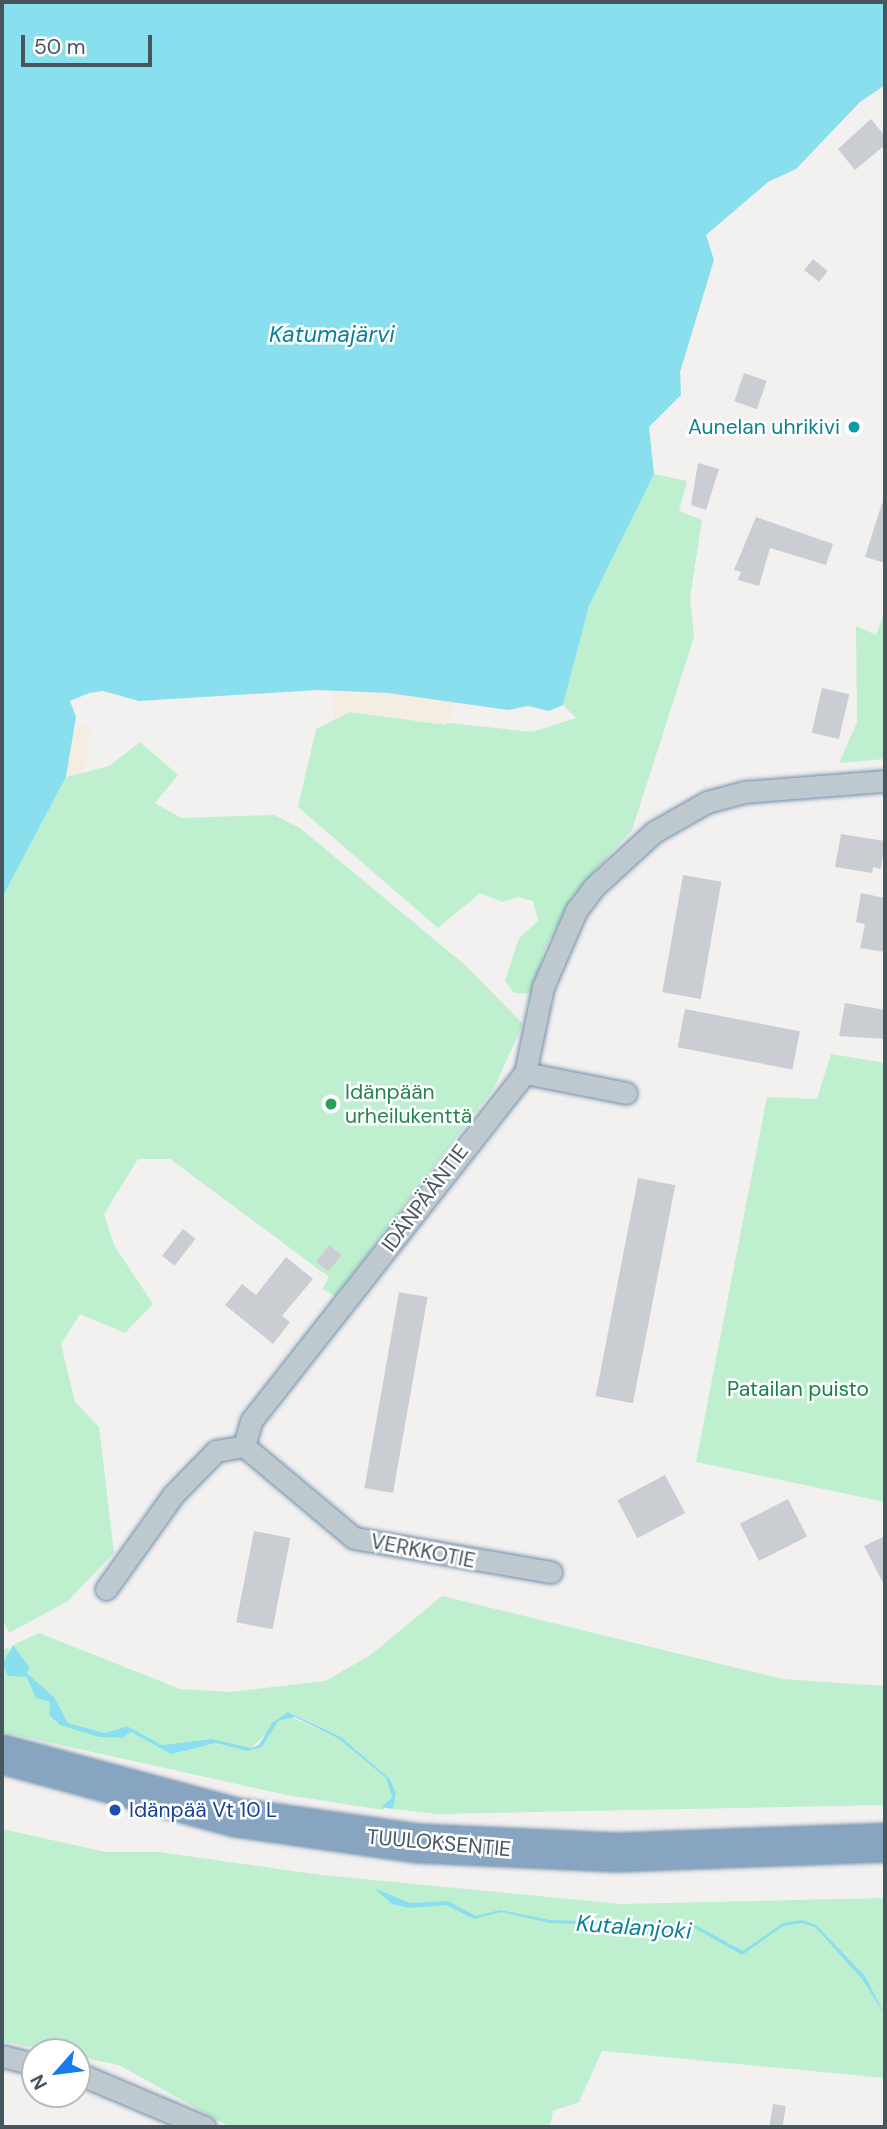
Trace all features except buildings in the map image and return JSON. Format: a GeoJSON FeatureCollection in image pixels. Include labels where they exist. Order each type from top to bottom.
{"type":"FeatureCollection","features":[{"type":"Feature","properties":{"kind":"highway","name":"TUULOKSENTIE"},"geometry":{"type":"LineString","coordinates":[[2,1754],[235,1817],[418,1843],[617,1852],[885,1842]]}},
{"type":"Feature","properties":{"kind":"street","name":"IDÄNPÄÄNTIE"},"geometry":{"type":"LineString","coordinates":[[244,1446],[251,1421],[525,1073],[538,1007],[559,946],[576,911],[621,858],[654,832],[707,802],[744,792],[885,781]]}},
{"type":"Feature","properties":{"kind":"street"},"geometry":{"type":"LineString","coordinates":[[525,1073],[626,1093]]}},
{"type":"Feature","properties":{"kind":"street"},"geometry":{"type":"LineString","coordinates":[[106,1589],[173,1495],[216,1451],[244,1446]]}},
{"type":"Feature","properties":{"kind":"street","name":"VERKKOTIE"},"geometry":{"type":"LineString","coordinates":[[244,1446],[354,1538],[551,1572]]}},
{"type":"Feature","properties":{"kind":"street"},"geometry":{"type":"LineString","coordinates":[[2,2056],[21,2061]]}},
{"type":"Feature","properties":{"kind":"street"},"geometry":{"type":"LineString","coordinates":[[91,2079],[205,2127]]}},
{"type":"Feature","properties":{"kind":"green space"},"geometry":{"type":"Polygon","coordinates":[[[654,474],[687,481],[679,511],[702,520],[690,598],[694,637],[632,830],[573,895],[544,950],[532,994],[514,993],[505,981],[519,938],[538,921],[533,901],[518,897],[503,902],[480,893],[438,928],[298,807],[316,729],[349,712],[532,732],[576,718],[563,705],[589,606],[654,474]]]}},
{"type":"Feature","properties":{"kind":"green space"},"geometry":{"type":"Polygon","coordinates":[[[885,610],[885,759],[839,763],[857,722],[856,626],[876,635],[885,610]]]}},
{"type":"Feature","properties":{"kind":"green space"},"geometry":{"type":"Polygon","coordinates":[[[140,742],[178,775],[155,803],[181,818],[274,815],[300,828],[465,965],[523,1024],[494,1088],[335,1296],[322,1289],[329,1277],[170,1159],[138,1159],[104,1214],[114,1245],[153,1304],[125,1333],[80,1314],[61,1344],[75,1402],[99,1427],[114,1553],[68,1601],[9,1633],[2,1619],[2,898],[66,777],[109,766],[140,742]]]}},
{"type":"Feature","properties":{"kind":"green space","name":"Patailan puisto"},"geometry":{"type":"Polygon","coordinates":[[[831,1054],[885,1063],[885,1502],[696,1462],[767,1097],[817,1099],[831,1054]]]}},
{"type":"Feature","properties":{"kind":"green space"},"geometry":{"type":"Polygon","coordinates":[[[442,1596],[783,1679],[885,1686],[885,1805],[438,1814],[393,1809],[396,1793],[390,1779],[341,1737],[289,1712],[251,1748],[212,1739],[162,1745],[127,1726],[105,1733],[68,1723],[54,1697],[26,1672],[30,1668],[13,1645],[39,1633],[180,1689],[231,1692],[325,1681],[369,1656],[442,1596]]]}},
{"type":"Feature","properties":{"kind":"green space"},"geometry":{"type":"Polygon","coordinates":[[[9,1647],[8,1675],[25,1676],[36,1698],[50,1702],[49,1716],[99,1737],[123,1738],[131,1732],[171,1753],[216,1743],[247,1751],[262,1747],[277,1721],[290,1716],[339,1739],[386,1778],[392,1797],[383,1810],[287,1795],[2,1732],[2,1650],[9,1647]]]}},
{"type":"Feature","properties":{"kind":"green space"},"geometry":{"type":"Polygon","coordinates":[[[2,1829],[106,1852],[159,1852],[322,1875],[621,1904],[885,1898],[885,2078],[602,2051],[579,2102],[553,2111],[550,2127],[230,2127],[119,2065],[91,2059],[91,2038],[21,2038],[21,2045],[2,2041],[2,1829]]]}},
{"type":"Feature","properties":{"kind":"sand"},"geometry":{"type":"Polygon","coordinates":[[[333,692],[388,693],[457,702],[446,725],[349,712],[333,720],[333,692]]]}},
{"type":"Feature","properties":{"kind":"sand"},"geometry":{"type":"Polygon","coordinates":[[[75,722],[91,729],[84,772],[66,777],[75,722]]]}},
{"type":"Feature","properties":{"kind":"water","name":"Katumajärvi"},"geometry":{"type":"Polygon","coordinates":[[[2,2],[885,2],[885,85],[860,102],[796,169],[768,182],[706,235],[714,260],[680,372],[681,395],[649,427],[654,474],[589,606],[563,705],[549,711],[528,706],[508,710],[388,693],[317,690],[139,701],[103,691],[89,693],[70,701],[76,717],[66,777],[2,898],[2,2]]]}},
{"type":"Feature","properties":{"kind":"water"},"geometry":{"type":"Polygon","coordinates":[[[13,1645],[30,1668],[27,1673],[54,1697],[68,1723],[105,1733],[127,1726],[162,1745],[212,1739],[251,1748],[259,1745],[272,1723],[288,1712],[341,1737],[390,1779],[396,1793],[393,1809],[382,1807],[392,1797],[386,1778],[339,1739],[295,1717],[278,1721],[262,1747],[247,1751],[216,1743],[171,1754],[131,1732],[123,1738],[99,1737],[60,1725],[49,1715],[50,1702],[36,1698],[26,1677],[8,1676],[2,1664],[13,1645]]]}},
{"type":"Feature","properties":{"kind":"water"},"geometry":{"type":"Polygon","coordinates":[[[374,1888],[410,1903],[448,1901],[476,1916],[500,1910],[550,1920],[695,1925],[743,1951],[783,1923],[801,1920],[816,1925],[865,1976],[885,2015],[862,1979],[815,1927],[802,1923],[783,1926],[742,1955],[693,1927],[550,1923],[501,1912],[474,1919],[446,1905],[409,1908],[392,1904],[374,1888]]]}},
{"type":"Feature","properties":{"kind":"place","name":"Aunelan uhrikivi"},"geometry":{"type":"Point","coordinates":[854,427]}},
{"type":"Feature","properties":{"kind":"place","name":"Idänpään urheilukenttä"},"geometry":{"type":"Point","coordinates":[331,1104]}},
{"type":"Feature","properties":{"kind":"place","name":"Idänpää Vt 10 L"},"geometry":{"type":"Point","coordinates":[115,1810]}},
{"type":"Feature","properties":{"kind":"water label","name":"Kutalanjoki"},"geometry":{"type":"Point","coordinates":[634,1927]}}]}
